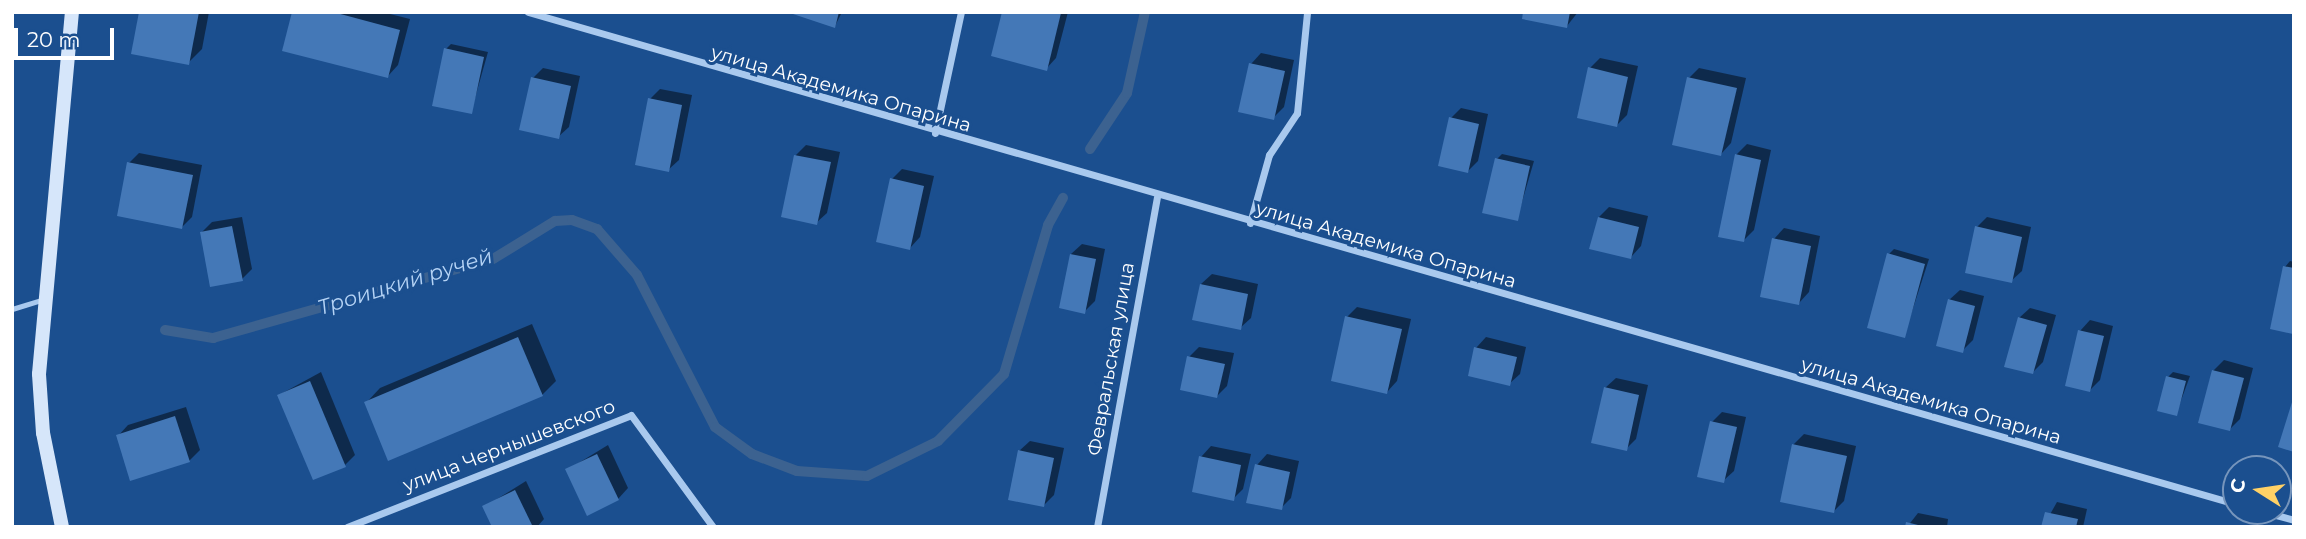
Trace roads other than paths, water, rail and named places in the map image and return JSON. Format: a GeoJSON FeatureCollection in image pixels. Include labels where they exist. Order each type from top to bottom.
{"type":"FeatureCollection","features":[{"type":"Feature","properties":{"kind":"main road"},"geometry":{"type":"LineString","coordinates":[[62,527],[43,433],[41,300],[72,12]]}},
{"type":"Feature","properties":{"kind":"street","name":"улица Академика Опарина"},"geometry":{"type":"LineString","coordinates":[[528,12],[934,133],[2222,500]]}},
{"type":"Feature","properties":{"kind":"street"},"geometry":{"type":"LineString","coordinates":[[934,133],[961,12]]}},
{"type":"Feature","properties":{"kind":"street"},"geometry":{"type":"LineString","coordinates":[[1250,223],[1269,155],[1297,113],[1307,12]]}},
{"type":"Feature","properties":{"kind":"street","name":"Февральская улица"},"geometry":{"type":"LineString","coordinates":[[1097,527],[1157,197]]}},
{"type":"Feature","properties":{"kind":"street","name":"улица Чернышевского"},"geometry":{"type":"LineString","coordinates":[[347,527],[631,415],[713,527]]}},
{"type":"Feature","properties":{"kind":"lane"},"geometry":{"type":"LineString","coordinates":[[12,309],[41,300]]}},
{"type":"Feature","properties":{"kind":"waterway","name":"Троицкий ручей"},"geometry":{"type":"LineString","coordinates":[[1090,149],[1127,93],[1145,12]]}},
{"type":"Feature","properties":{"kind":"waterway","name":"Троицкий ручей"},"geometry":{"type":"LineString","coordinates":[[165,330],[213,338],[493,259],[555,221],[572,220],[597,229],[637,275],[715,427],[752,454],[797,471],[867,476],[938,441],[1004,374],[1048,225],[1063,198]]}}]}
